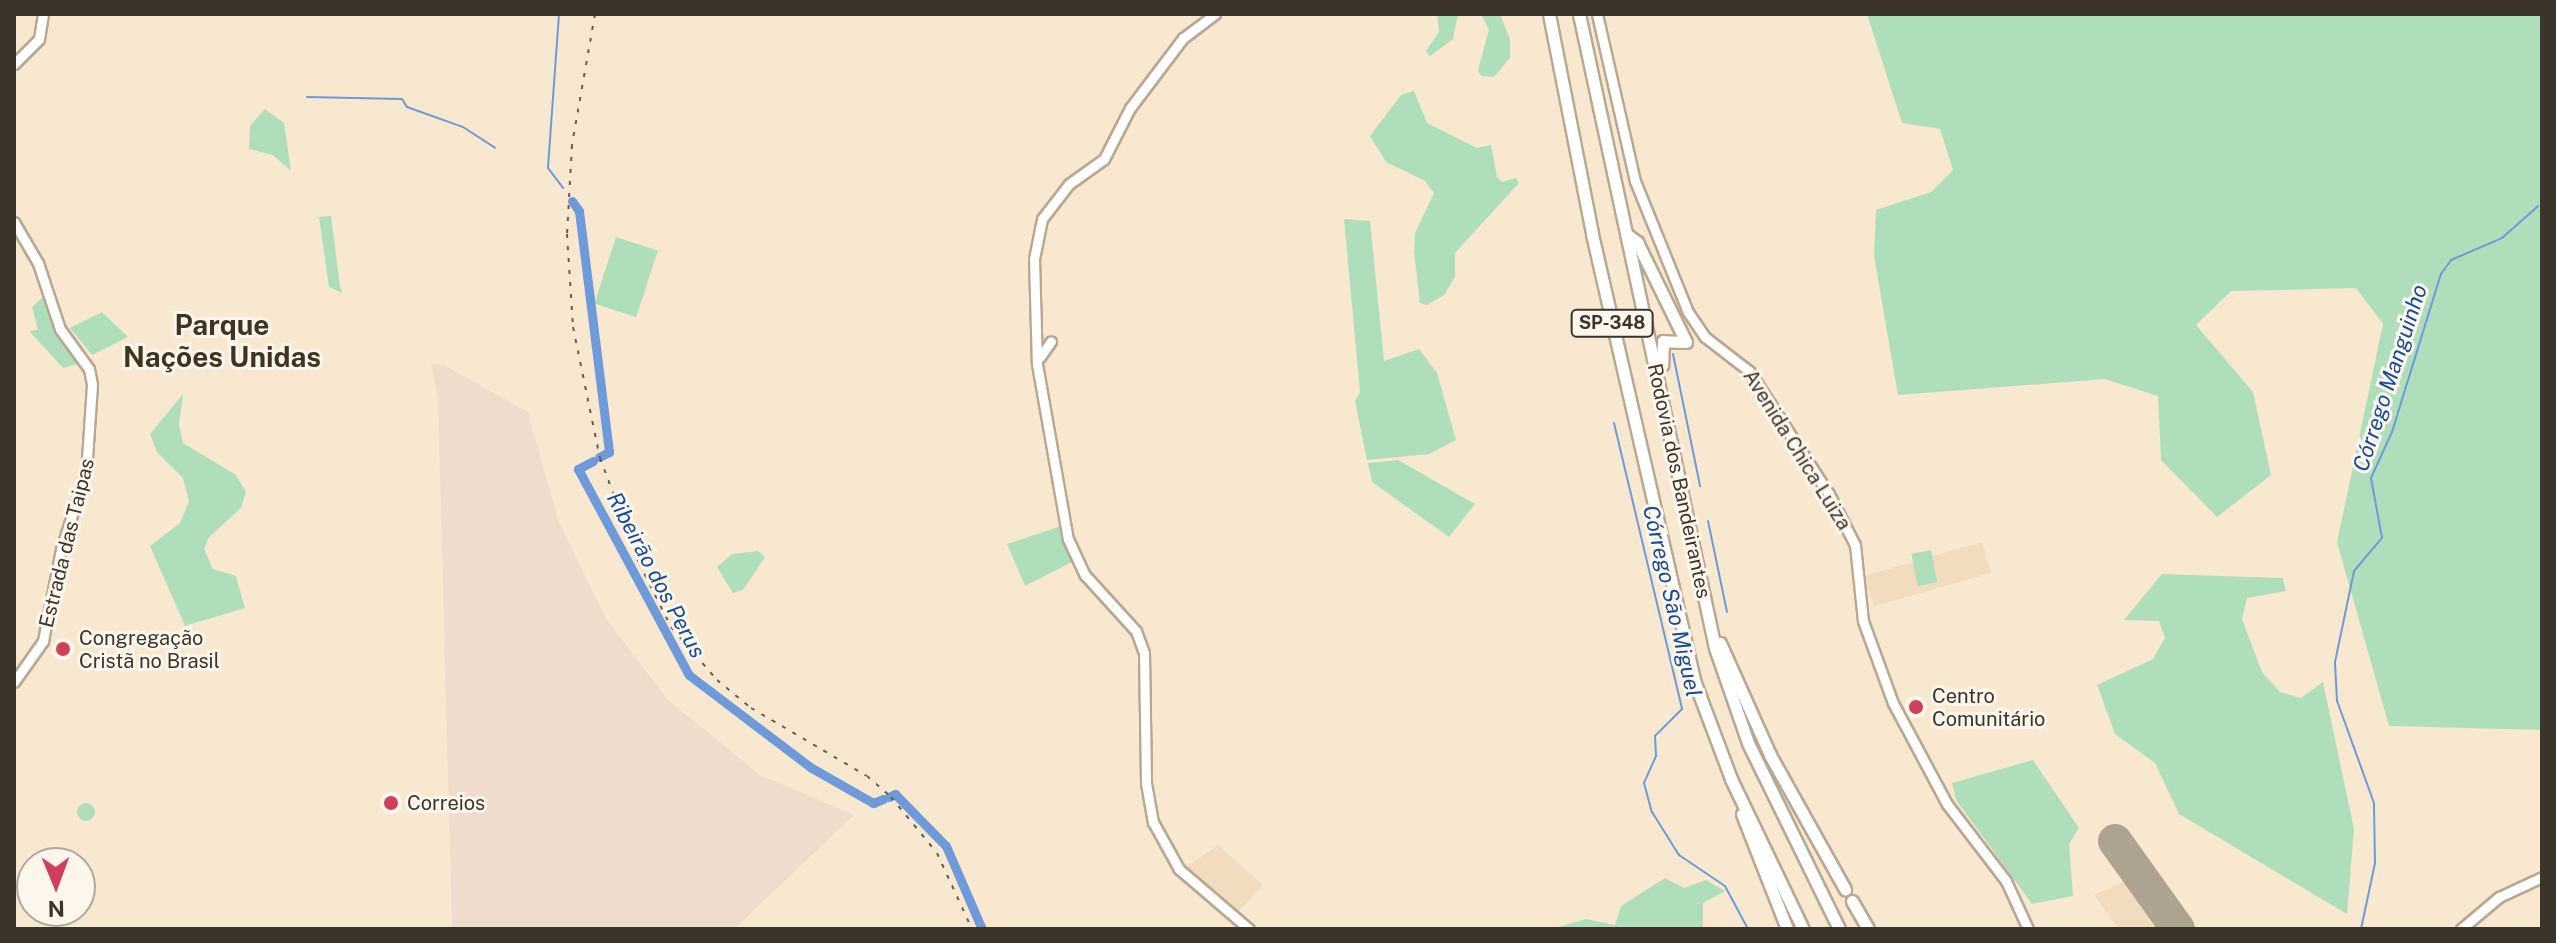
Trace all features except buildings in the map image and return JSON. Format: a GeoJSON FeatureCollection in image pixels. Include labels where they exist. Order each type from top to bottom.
{"type":"FeatureCollection","features":[{"type":"Feature","properties":{"kind":"highway","name":"Rodovia dos Bandeirantes"},"geometry":{"type":"LineString","coordinates":[[1549,14],[1592,234],[1681,630],[1731,779],[1803,929]]}},
{"type":"Feature","properties":{"kind":"highway","name":"Rodovia dos Bandeirantes"},"geometry":{"type":"LineString","coordinates":[[1579,14],[1710,625],[1738,719],[1839,929]]}},
{"type":"Feature","properties":{"kind":"highway"},"geometry":{"type":"LineString","coordinates":[[1626,234],[1637,242],[1686,342],[1663,341],[1657,377]]}},
{"type":"Feature","properties":{"kind":"highway"},"geometry":{"type":"LineString","coordinates":[[1710,625],[1770,755],[1845,889]]}},
{"type":"Feature","properties":{"kind":"highway"},"geometry":{"type":"LineString","coordinates":[[1731,779],[1787,929]]}},
{"type":"Feature","properties":{"kind":"highway"},"geometry":{"type":"LineString","coordinates":[[1852,901],[1868,929]]}},
{"type":"Feature","properties":{"kind":"main road"},"geometry":{"type":"LineString","coordinates":[[14,64],[39,39],[43,14]]}},
{"type":"Feature","properties":{"kind":"main road"},"geometry":{"type":"LineString","coordinates":[[1215,14],[1183,38],[1130,108],[1104,159],[1069,184],[1042,219],[1034,259],[1037,364],[1068,539],[1085,575],[1136,631],[1144,653],[1146,783],[1153,822],[1179,869],[1249,929]]}},
{"type":"Feature","properties":{"kind":"main road","name":"Avenida Chica Luiza"},"geometry":{"type":"LineString","coordinates":[[1597,14],[1635,181],[1688,312],[1705,337],[1749,371],[1829,494],[1855,545],[1863,621],[1893,703],[1947,804],[2006,881],[2028,929]]}},
{"type":"Feature","properties":{"kind":"main road","name":"Estrada das Taipas"},"geometry":{"type":"LineString","coordinates":[[14,222],[38,263],[60,329],[89,369],[92,385],[86,472],[61,549],[43,641],[14,682]]}},
{"type":"Feature","properties":{"kind":"main road"},"geometry":{"type":"LineString","coordinates":[[1037,364],[1051,341]]}},
{"type":"Feature","properties":{"kind":"main road"},"geometry":{"type":"LineString","coordinates":[[2461,929],[2499,897],[2542,877]]}},
{"type":"Feature","properties":{"kind":"shaded area"},"geometry":{"type":"Polygon","coordinates":[[[431,363],[444,365],[528,412],[558,520],[606,619],[668,700],[760,775],[854,815],[734,929],[452,929],[438,398],[431,363]]]}},
{"type":"Feature","properties":{"kind":"shaded area"},"geometry":{"type":"Polygon","coordinates":[[[1982,542],[1991,573],[1874,606],[1865,576],[1982,542]]]}},
{"type":"Feature","properties":{"kind":"shaded area"},"geometry":{"type":"Polygon","coordinates":[[[2120,836],[2188,929],[2119,929],[2094,895],[2132,878],[2109,845],[2120,836]]]}},
{"type":"Feature","properties":{"kind":"shaded area"},"geometry":{"type":"Polygon","coordinates":[[[1218,845],[1263,885],[1236,914],[1185,868],[1218,845]]]}},
{"type":"Feature","properties":{"kind":"green space"},"geometry":{"type":"Polygon","coordinates":[[[1437,14],[1458,14],[1453,39],[1430,56],[1426,51],[1439,32],[1437,14]]]}},
{"type":"Feature","properties":{"kind":"green space"},"geometry":{"type":"Polygon","coordinates":[[[1481,14],[1500,14],[1510,39],[1510,58],[1494,77],[1481,76],[1478,70],[1489,30],[1481,14]]]}},
{"type":"Feature","properties":{"kind":"green space"},"geometry":{"type":"Polygon","coordinates":[[[1867,14],[2542,14],[2542,730],[2389,726],[2337,542],[2383,324],[2356,288],[2231,291],[2196,325],[2253,392],[2271,475],[2217,517],[2161,460],[2158,396],[2105,379],[1898,395],[1874,256],[1876,210],[1931,192],[1953,170],[1940,129],[1902,123],[1867,14]]]}},
{"type":"Feature","properties":{"kind":"green space"},"geometry":{"type":"Polygon","coordinates":[[[1414,91],[1427,123],[1477,148],[1491,145],[1497,177],[1502,182],[1516,178],[1519,183],[1455,253],[1455,277],[1444,295],[1427,305],[1420,303],[1415,233],[1434,193],[1425,181],[1386,162],[1370,136],[1401,95],[1414,91]]]}},
{"type":"Feature","properties":{"kind":"green space"},"geometry":{"type":"Polygon","coordinates":[[[265,109],[284,123],[291,171],[273,155],[249,149],[250,126],[265,109]]]}},
{"type":"Feature","properties":{"kind":"green space"},"geometry":{"type":"Polygon","coordinates":[[[331,216],[342,293],[329,287],[319,217],[331,216]]]}},
{"type":"Feature","properties":{"kind":"green space"},"geometry":{"type":"Polygon","coordinates":[[[1344,219],[1370,221],[1384,361],[1419,349],[1437,373],[1456,440],[1429,454],[1367,460],[1355,401],[1360,392],[1344,219]]]}},
{"type":"Feature","properties":{"kind":"green space"},"geometry":{"type":"Polygon","coordinates":[[[616,237],[658,251],[636,317],[594,304],[616,237]]]}},
{"type":"Feature","properties":{"kind":"green space"},"geometry":{"type":"Polygon","coordinates":[[[44,296],[56,333],[81,363],[63,368],[29,331],[38,330],[32,307],[44,296]]]}},
{"type":"Feature","properties":{"kind":"green space"},"geometry":{"type":"Polygon","coordinates":[[[102,312],[128,337],[92,355],[70,328],[102,312]]]}},
{"type":"Feature","properties":{"kind":"green space"},"geometry":{"type":"Polygon","coordinates":[[[183,394],[179,425],[183,443],[236,475],[246,492],[241,508],[209,537],[204,549],[213,569],[236,576],[245,608],[185,626],[150,546],[180,523],[189,502],[183,478],[157,452],[150,434],[183,394]]]}},
{"type":"Feature","properties":{"kind":"green space"},"geometry":{"type":"Polygon","coordinates":[[[1398,460],[1475,504],[1449,537],[1372,482],[1368,463],[1398,460]]]}},
{"type":"Feature","properties":{"kind":"green space"},"geometry":{"type":"Polygon","coordinates":[[[1061,526],[1074,561],[1025,586],[1007,544],[1061,526]]]}},
{"type":"Feature","properties":{"kind":"green space"},"geometry":{"type":"Polygon","coordinates":[[[1931,550],[1937,582],[1918,586],[1911,554],[1931,550]]]}},
{"type":"Feature","properties":{"kind":"green space"},"geometry":{"type":"Polygon","coordinates":[[[758,551],[765,557],[743,590],[733,593],[717,567],[732,554],[758,551]]]}},
{"type":"Feature","properties":{"kind":"green space"},"geometry":{"type":"Polygon","coordinates":[[[2162,574],[2283,578],[2286,591],[2247,598],[2242,619],[2262,672],[2280,692],[2301,698],[2323,682],[2354,829],[2347,914],[2179,814],[2155,763],[2115,734],[2097,685],[2153,659],[2165,638],[2159,621],[2124,620],[2162,574]]]}},
{"type":"Feature","properties":{"kind":"green space"},"geometry":{"type":"Polygon","coordinates":[[[2033,760],[2079,828],[2069,844],[2073,896],[2032,904],[1956,800],[1952,783],[2033,760]]]}},
{"type":"Feature","properties":{"kind":"green space"},"geometry":{"type":"Polygon","coordinates":[[[82,803],[90,803],[95,812],[93,819],[82,821],[77,816],[77,808],[82,803]]]}},
{"type":"Feature","properties":{"kind":"green space"},"geometry":{"type":"Polygon","coordinates":[[[1665,878],[1684,888],[1706,880],[1725,891],[1703,903],[1703,929],[1552,929],[1586,919],[1615,925],[1621,906],[1665,878]]]}},
{"type":"Feature","properties":{"kind":"waterway","name":"Ribeirão dos Perus"},"geometry":{"type":"LineString","coordinates":[[559,14],[548,168],[563,188]]}},
{"type":"Feature","properties":{"kind":"waterway"},"geometry":{"type":"LineString","coordinates":[[307,97],[402,99],[407,107],[463,127],[495,148]]}},
{"type":"Feature","properties":{"kind":"waterway","name":"Ribeirão dos Perus"},"geometry":{"type":"LineString","coordinates":[[572,201],[579,211],[609,452],[599,457]]}},
{"type":"Feature","properties":{"kind":"waterway","name":"Córrego Manguinho"},"geometry":{"type":"LineString","coordinates":[[2361,929],[2375,863],[2374,803],[2337,701],[2335,662],[2354,571],[2382,538],[2371,478],[2392,432],[2441,274],[2451,260],[2502,238],[2538,206]]}},
{"type":"Feature","properties":{"kind":"waterway"},"geometry":{"type":"LineString","coordinates":[[1673,354],[1700,486]]}},
{"type":"Feature","properties":{"kind":"waterway","name":"Córrego São Miguel"},"geometry":{"type":"LineString","coordinates":[[1614,423],[1682,709],[1655,736],[1656,756],[1644,783],[1652,812],[1679,855],[1725,886],[1748,929]]}},
{"type":"Feature","properties":{"kind":"waterway","name":"Ribeirão dos Perus"},"geometry":{"type":"LineString","coordinates":[[593,461],[578,469],[689,675],[810,767],[873,803],[883,799]]}},
{"type":"Feature","properties":{"kind":"waterway"},"geometry":{"type":"LineString","coordinates":[[1708,521],[1727,612]]}},
{"type":"Feature","properties":{"kind":"waterway","name":"Ribeirão dos Perus"},"geometry":{"type":"LineString","coordinates":[[889,797],[895,794],[946,846],[982,929]]}},
{"type":"Feature","properties":{"kind":"runway"},"geometry":{"type":"LineString","coordinates":[[2115,841],[2178,929]]}},
{"type":"Feature","properties":{"kind":"railway"},"geometry":{"type":"LineString","coordinates":[[595,14],[572,145],[567,234],[573,327],[600,458],[639,563],[671,627],[717,680],[751,708],[867,776],[891,797],[937,853],[972,929]]}},
{"type":"Feature","properties":{"kind":"place","name":"Congregação Cristã no Brasil"},"geometry":{"type":"Point","coordinates":[63,649]}},
{"type":"Feature","properties":{"kind":"place","name":"Centro Comunitário"},"geometry":{"type":"Point","coordinates":[1916,707]}},
{"type":"Feature","properties":{"kind":"place","name":"Correios"},"geometry":{"type":"Point","coordinates":[391,803]}},
{"type":"Feature","properties":{"kind":"district","name":"Parque Nações Unidas"},"geometry":{"type":"Point","coordinates":[222,341]}}]}
